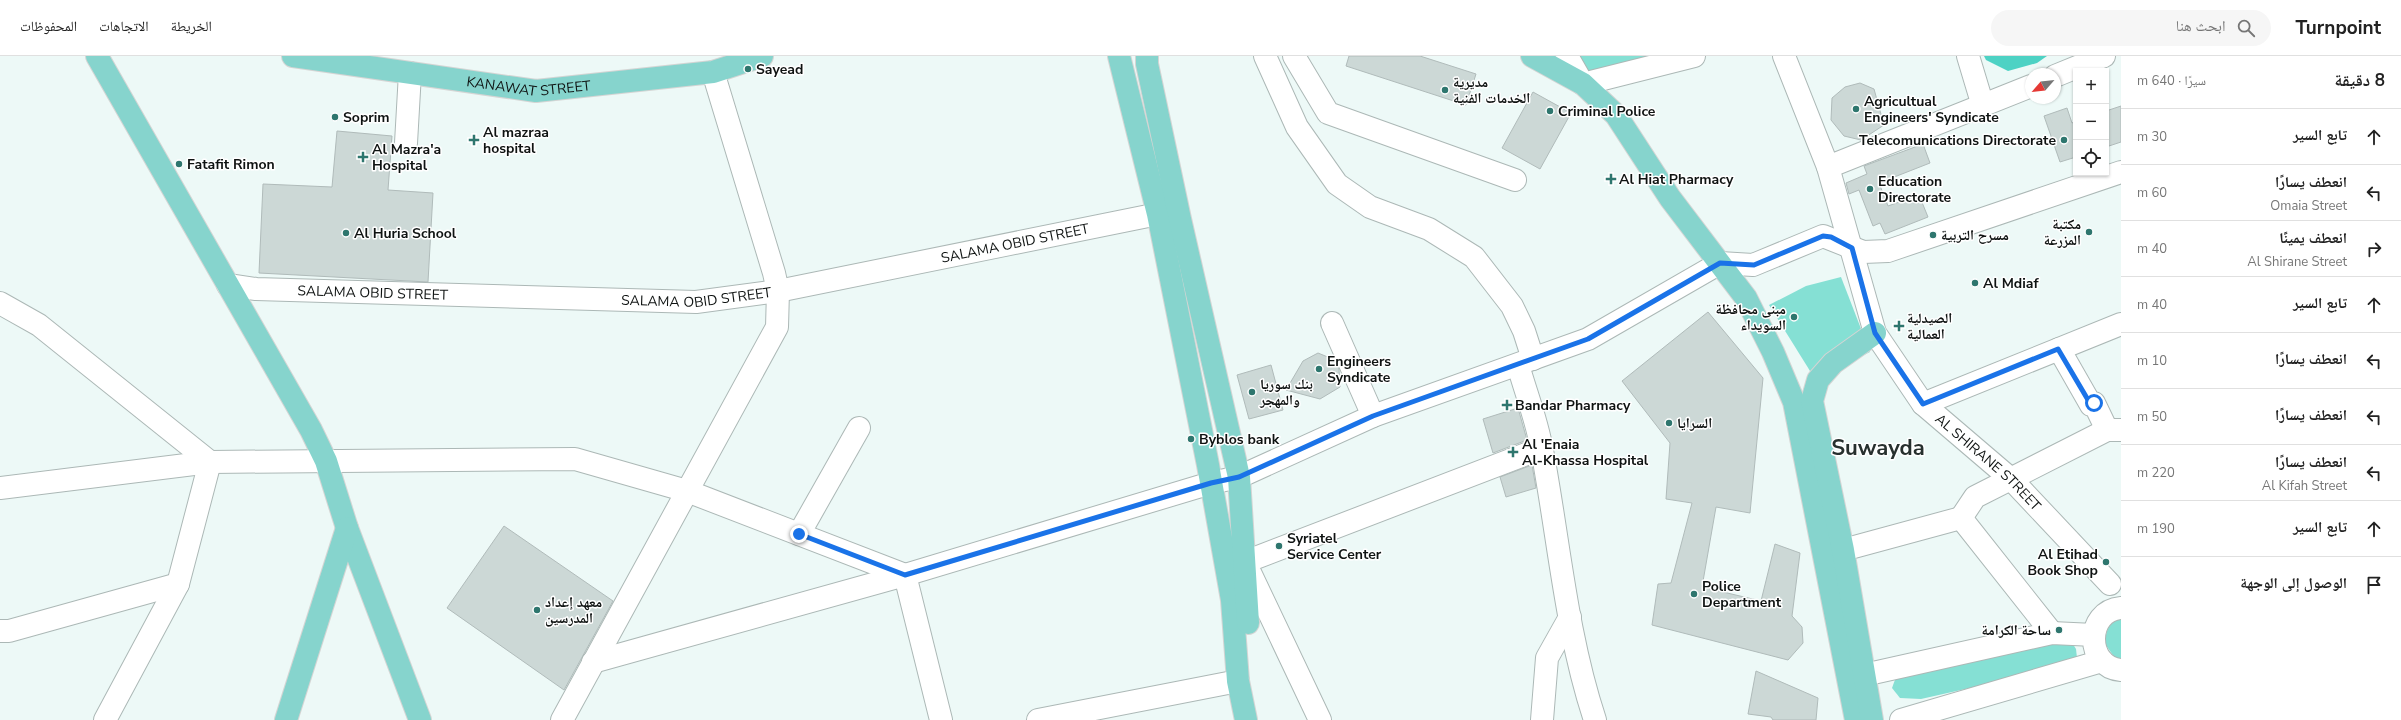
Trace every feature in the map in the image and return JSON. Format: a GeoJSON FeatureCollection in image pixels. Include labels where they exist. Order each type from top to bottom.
{"type":"FeatureCollection","features":[{"type":"Feature","properties":{"kind":"main road"},"geometry":{"type":"LineString","coordinates":[[97,56],[311,430],[326,461],[347,528],[420,720]]}},
{"type":"Feature","properties":{"kind":"main road","name":"KANAWAT STREET"},"geometry":{"type":"LineString","coordinates":[[293,56],[536,91],[713,72],[762,56]]}},
{"type":"Feature","properties":{"kind":"main road"},"geometry":{"type":"LineString","coordinates":[[1119,56],[1158,214],[1211,483],[1232,600],[1238,681],[1246,720]]}},
{"type":"Feature","properties":{"kind":"main road"},"geometry":{"type":"LineString","coordinates":[[1147,56],[1147,64],[1180,219],[1239,477],[1245,562],[1251,720]]}},
{"type":"Feature","properties":{"kind":"main road"},"geometry":{"type":"LineString","coordinates":[[1532,56],[1583,84],[1616,115],[1670,198],[1746,298],[1773,352],[1794,402],[1856,720]]}},
{"type":"Feature","properties":{"kind":"main road"},"geometry":{"type":"LineString","coordinates":[[1872,720],[1843,550],[1812,401],[1818,380],[1832,363],[1875,333]]}},
{"type":"Feature","properties":{"kind":"main road"},"geometry":{"type":"LineString","coordinates":[[286,720],[347,528]]}},
{"type":"Feature","properties":{"kind":"street"},"geometry":{"type":"LineString","coordinates":[[1265,56],[1297,127],[1337,184],[1370,207],[1429,229],[1474,257],[1512,306],[1524,331],[1525,362],[1542,448],[1570,617],[1587,696],[1596,720]]}},
{"type":"Feature","properties":{"kind":"street"},"geometry":{"type":"LineString","coordinates":[[1294,56],[1328,113],[1515,180]]}},
{"type":"Feature","properties":{"kind":"street"},"geometry":{"type":"LineString","coordinates":[[1567,56],[1583,84],[1694,56]]}},
{"type":"Feature","properties":{"kind":"street","name":"AL SHIRANE STREET"},"geometry":{"type":"LineString","coordinates":[[1784,56],[1828,167],[1875,333],[1923,404],[2012,480],[2115,581]]}},
{"type":"Feature","properties":{"kind":"street"},"geometry":{"type":"LineString","coordinates":[[1968,56],[1983,106]]}},
{"type":"Feature","properties":{"kind":"street"},"geometry":{"type":"LineString","coordinates":[[2061,74],[2104,56]]}},
{"type":"Feature","properties":{"kind":"street"},"geometry":{"type":"LineString","coordinates":[[562,720],[777,327],[778,292],[713,72]]}},
{"type":"Feature","properties":{"kind":"street"},"geometry":{"type":"LineString","coordinates":[[406,143],[410,73]]}},
{"type":"Feature","properties":{"kind":"street"},"geometry":{"type":"LineString","coordinates":[[1828,167],[2025,88]]}},
{"type":"Feature","properties":{"kind":"street"},"geometry":{"type":"LineString","coordinates":[[593,662],[905,575],[1211,483],[1239,477],[1373,416],[1588,339],[1720,263],[1754,265],[1823,236],[1831,237],[1863,252],[1888,251],[2121,172]]}},
{"type":"Feature","properties":{"kind":"street","name":"SALAMA OBID STREET"},"geometry":{"type":"LineString","coordinates":[[228,285],[256,289],[696,302],[778,292],[1158,214]]}},
{"type":"Feature","properties":{"kind":"street"},"geometry":{"type":"LineString","coordinates":[[0,303],[39,325],[210,462]]}},
{"type":"Feature","properties":{"kind":"street"},"geometry":{"type":"LineString","coordinates":[[1332,323],[1373,416]]}},
{"type":"Feature","properties":{"kind":"street"},"geometry":{"type":"LineString","coordinates":[[1923,404],[2121,324]]}},
{"type":"Feature","properties":{"kind":"street"},"geometry":{"type":"LineString","coordinates":[[1843,550],[1961,518],[1975,497],[2114,430],[2094,403],[2091,405],[2058,349]]}},
{"type":"Feature","properties":{"kind":"street"},"geometry":{"type":"LineString","coordinates":[[799,534],[858,428]]}},
{"type":"Feature","properties":{"kind":"street"},"geometry":{"type":"LineString","coordinates":[[1320,720],[1245,562],[1542,448]]}},
{"type":"Feature","properties":{"kind":"street"},"geometry":{"type":"LineString","coordinates":[[0,488],[210,462],[575,459],[687,491],[905,575]]}},
{"type":"Feature","properties":{"kind":"street"},"geometry":{"type":"LineString","coordinates":[[106,720],[178,584],[210,462]]}},
{"type":"Feature","properties":{"kind":"street"},"geometry":{"type":"LineString","coordinates":[[1961,518],[2052,633]]}},
{"type":"Feature","properties":{"kind":"street"},"geometry":{"type":"LineString","coordinates":[[905,575],[941,720]]}},
{"type":"Feature","properties":{"kind":"street"},"geometry":{"type":"LineString","coordinates":[[1901,720],[2112,665],[2094,644],[2096,610],[2115,581]]}},
{"type":"Feature","properties":{"kind":"street"},"geometry":{"type":"LineString","coordinates":[[0,631],[9,631],[178,584]]}},
{"type":"Feature","properties":{"kind":"street"},"geometry":{"type":"LineString","coordinates":[[2095,630],[2108,612],[2121,608]]}},
{"type":"Feature","properties":{"kind":"street"},"geometry":{"type":"LineString","coordinates":[[1542,720],[1547,658],[1570,617]]}},
{"type":"Feature","properties":{"kind":"street"},"geometry":{"type":"LineString","coordinates":[[1864,675],[2052,633],[2095,630]]}},
{"type":"Feature","properties":{"kind":"street"},"geometry":{"type":"LineString","coordinates":[[1038,720],[1238,681]]}},
{"type":"Feature","properties":{"kind":"shaded area"},"geometry":{"type":"Polygon","coordinates":[[[1575,56],[1660,56],[1586,76],[1575,56]]]}},
{"type":"Feature","properties":{"kind":"shaded area"},"geometry":{"type":"Polygon","coordinates":[[[1984,56],[2047,56],[2037,63],[2008,71],[1986,60],[1984,56]]]}},
{"type":"Feature","properties":{"kind":"shaded area"},"geometry":{"type":"Polygon","coordinates":[[[1841,277],[1870,352],[1815,379],[1769,305],[1806,286],[1841,277]]]}},
{"type":"Feature","properties":{"kind":"shaded area"},"geometry":{"type":"Polygon","coordinates":[[[2121,618],[2121,660],[2115,658],[2105,644],[2108,628],[2113,622],[2121,618]]]}},
{"type":"Feature","properties":{"kind":"shaded area"},"geometry":{"type":"Polygon","coordinates":[[[2057,639],[2071,641],[2076,649],[2077,658],[2014,678],[1921,699],[1900,698],[1892,688],[1896,677],[2057,639]]]}},
{"type":"Feature","properties":{"kind":"building","name":"مديرية الخدمات الفنية"},"geometry":{"type":"Polygon","coordinates":[[[1349,56],[1420,56],[1476,74],[1466,105],[1346,66],[1349,56]]]}},
{"type":"Feature","properties":{"kind":"building","name":"Agricultual Engineers' Syndicate"},"geometry":{"type":"Polygon","coordinates":[[[1860,83],[1874,89],[1884,125],[1861,140],[1844,136],[1831,120],[1832,98],[1845,87],[1860,83]]]}},
{"type":"Feature","properties":{"kind":"building"},"geometry":{"type":"Polygon","coordinates":[[[1533,92],[1571,113],[1540,169],[1502,148],[1533,92]]]}},
{"type":"Feature","properties":{"kind":"building"},"geometry":{"type":"Polygon","coordinates":[[[2121,106],[2121,142],[2109,146],[2109,140],[2109,110],[2121,106]]]}},
{"type":"Feature","properties":{"kind":"building","name":"Telecomunications Directorate"},"geometry":{"type":"Polygon","coordinates":[[[2067,108],[2073,122],[2073,158],[2060,162],[2044,116],[2067,108]]]}},
{"type":"Feature","properties":{"kind":"building","name":"Al Huria School"},"geometry":{"type":"Polygon","coordinates":[[[337,131],[392,136],[388,190],[433,193],[428,282],[259,273],[263,184],[332,187],[337,131]]]}},
{"type":"Feature","properties":{"kind":"building","name":"Education Directorate"},"geometry":{"type":"Polygon","coordinates":[[[1923,144],[1930,163],[1879,183],[1888,206],[1919,195],[1928,217],[1885,234],[1880,223],[1873,226],[1859,190],[1849,194],[1846,183],[1867,174],[1864,166],[1923,144]]]}},
{"type":"Feature","properties":{"kind":"building"},"geometry":{"type":"Polygon","coordinates":[[[1708,312],[1763,378],[1750,513],[1716,507],[1702,587],[1761,601],[1775,544],[1800,553],[1792,616],[1802,627],[1803,643],[1788,660],[1652,625],[1658,584],[1671,583],[1692,503],[1666,499],[1670,443],[1622,381],[1708,312]]]}},
{"type":"Feature","properties":{"kind":"building","name":"Engineers Syndicate"},"geometry":{"type":"Polygon","coordinates":[[[1318,353],[1335,360],[1339,369],[1340,387],[1320,399],[1286,390],[1303,361],[1318,353]]]}},
{"type":"Feature","properties":{"kind":"building"},"geometry":{"type":"Polygon","coordinates":[[[1271,365],[1283,410],[1249,419],[1237,375],[1271,365]]]}},
{"type":"Feature","properties":{"kind":"building"},"geometry":{"type":"Polygon","coordinates":[[[1518,408],[1527,440],[1493,453],[1483,419],[1518,408]]]}},
{"type":"Feature","properties":{"kind":"building"},"geometry":{"type":"Polygon","coordinates":[[[1532,465],[1536,488],[1506,497],[1500,477],[1532,465]]]}},
{"type":"Feature","properties":{"kind":"building","name":"معهد إعداد المدرسين"},"geometry":{"type":"Polygon","coordinates":[[[504,526],[613,601],[564,690],[447,608],[504,526]]]}},
{"type":"Feature","properties":{"kind":"building"},"geometry":{"type":"Polygon","coordinates":[[[1756,671],[1818,698],[1816,720],[1773,720],[1771,717],[1748,714],[1756,671]]]}},
{"type":"Feature","properties":{"kind":"place","name":"Sayead"},"geometry":{"type":"Point","coordinates":[748,69]}},
{"type":"Feature","properties":{"kind":"place","name":"مديرية الخدمات الفنية"},"geometry":{"type":"Point","coordinates":[1445,90]}},
{"type":"Feature","properties":{"kind":"place","name":"Agricultual Engineers' Syndicate"},"geometry":{"type":"Point","coordinates":[1856,109]}},
{"type":"Feature","properties":{"kind":"place","name":"Criminal Police"},"geometry":{"type":"Point","coordinates":[1550,111]}},
{"type":"Feature","properties":{"kind":"place","name":"Soprim"},"geometry":{"type":"Point","coordinates":[335,117]}},
{"type":"Feature","properties":{"kind":"place","name":"Al mazraa hospital"},"geometry":{"type":"Point","coordinates":[474,140]}},
{"type":"Feature","properties":{"kind":"place","name":"Telecomunications Directorate"},"geometry":{"type":"Point","coordinates":[2064,140]}},
{"type":"Feature","properties":{"kind":"place","name":"Al Mazra'a Hospital"},"geometry":{"type":"Point","coordinates":[363,157]}},
{"type":"Feature","properties":{"kind":"place","name":"Fatafit Rimon"},"geometry":{"type":"Point","coordinates":[179,164]}},
{"type":"Feature","properties":{"kind":"place","name":"Al Hiat Pharmacy"},"geometry":{"type":"Point","coordinates":[1611,179]}},
{"type":"Feature","properties":{"kind":"place","name":"Education Directorate"},"geometry":{"type":"Point","coordinates":[1870,189]}},
{"type":"Feature","properties":{"kind":"place","name":"مكتبة المزرعة"},"geometry":{"type":"Point","coordinates":[2089,232]}},
{"type":"Feature","properties":{"kind":"place","name":"Al Huria School"},"geometry":{"type":"Point","coordinates":[346,233]}},
{"type":"Feature","properties":{"kind":"place","name":"مسرح التربية"},"geometry":{"type":"Point","coordinates":[1933,235]}},
{"type":"Feature","properties":{"kind":"place","name":"Al Mdiaf"},"geometry":{"type":"Point","coordinates":[1975,283]}},
{"type":"Feature","properties":{"kind":"place","name":"مبنى محافظة السويداء"},"geometry":{"type":"Point","coordinates":[1794,317]}},
{"type":"Feature","properties":{"kind":"place","name":"الصيدلية العمالية"},"geometry":{"type":"Point","coordinates":[1899,326]}},
{"type":"Feature","properties":{"kind":"place","name":"Engineers Syndicate"},"geometry":{"type":"Point","coordinates":[1319,369]}},
{"type":"Feature","properties":{"kind":"place","name":"بنك سوريا والمهجر"},"geometry":{"type":"Point","coordinates":[1252,392]}},
{"type":"Feature","properties":{"kind":"place","name":"Bandar Pharmacy"},"geometry":{"type":"Point","coordinates":[1507,405]}},
{"type":"Feature","properties":{"kind":"place","name":"السرايا"},"geometry":{"type":"Point","coordinates":[1669,423]}},
{"type":"Feature","properties":{"kind":"place","name":"Byblos bank"},"geometry":{"type":"Point","coordinates":[1191,439]}},
{"type":"Feature","properties":{"kind":"place","name":"Al 'Enaia Al-Khassa Hospital"},"geometry":{"type":"Point","coordinates":[1513,452]}},
{"type":"Feature","properties":{"kind":"place","name":"Syriatel Service Center"},"geometry":{"type":"Point","coordinates":[1279,546]}},
{"type":"Feature","properties":{"kind":"place","name":"Al Etihad Book Shop"},"geometry":{"type":"Point","coordinates":[2106,562]}},
{"type":"Feature","properties":{"kind":"place","name":"Police Department"},"geometry":{"type":"Point","coordinates":[1694,594]}},
{"type":"Feature","properties":{"kind":"place","name":"معهد إعداد المدرسين"},"geometry":{"type":"Point","coordinates":[537,610]}},
{"type":"Feature","properties":{"kind":"place","name":"ساحة الكرامة"},"geometry":{"type":"Point","coordinates":[2059,630]}},
{"type":"Feature","properties":{"kind":"district","name":"Suwayda"},"geometry":{"type":"Point","coordinates":[1878,448]}},
{"type":"Feature","properties":{"kind":"route"},"geometry":{"type":"LineString","coordinates":[[799,534],[905,575],[1211,483],[1239,477],[1373,416],[1588,339],[1720,263],[1744,266],[1754,265],[1816,237],[1823,236],[1831,237],[1852,248],[1869,316],[1875,333],[1923,404],[2058,349],[2091,405],[2094,403]]}}]}
